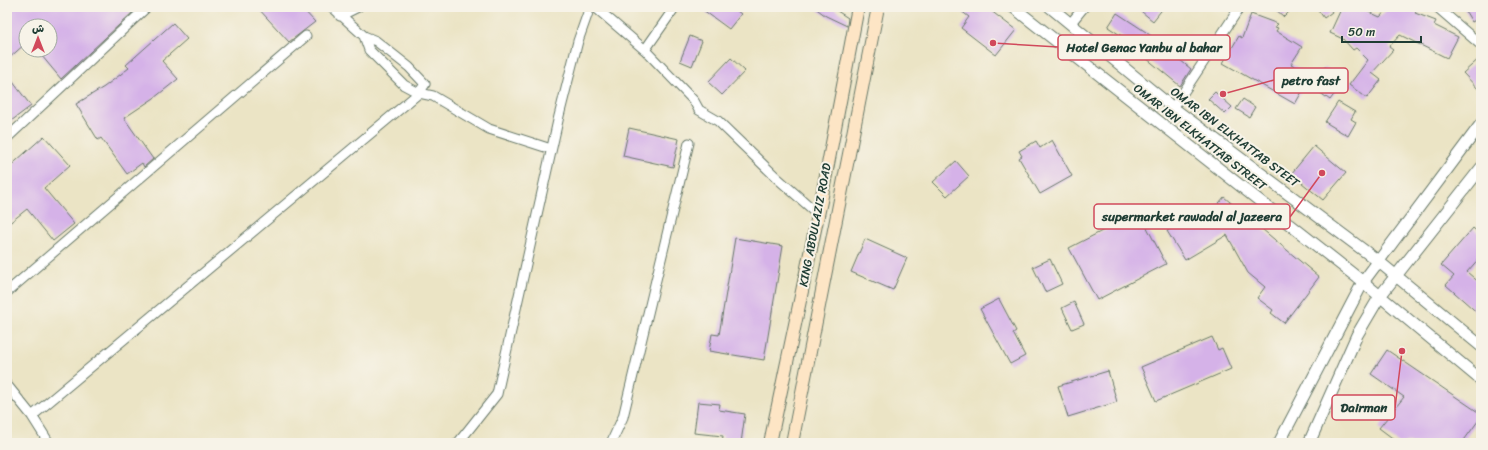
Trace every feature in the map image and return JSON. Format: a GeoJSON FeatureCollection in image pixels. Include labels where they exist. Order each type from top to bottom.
{"type":"FeatureCollection","features":[{"type":"Feature","properties":{"kind":"main road","name":"KING ABDULAZIZ ROAD"},"geometry":{"type":"LineString","coordinates":[[770,443],[818,214],[858,7]]}},
{"type":"Feature","properties":{"kind":"main road","name":"KING ABDULAZIZ ROAD"},"geometry":{"type":"LineString","coordinates":[[792,443],[878,7]]}},
{"type":"Feature","properties":{"kind":"street"},"geometry":{"type":"LineString","coordinates":[[7,138],[147,7]]}},
{"type":"Feature","properties":{"kind":"street"},"geometry":{"type":"LineString","coordinates":[[32,416],[419,93],[425,84],[409,66],[376,41],[364,36],[340,16],[332,7]]}},
{"type":"Feature","properties":{"kind":"street"},"geometry":{"type":"LineString","coordinates":[[340,16],[358,7]]}},
{"type":"Feature","properties":{"kind":"street"},"geometry":{"type":"LineString","coordinates":[[458,443],[497,394],[551,149],[578,41],[590,7]]}},
{"type":"Feature","properties":{"kind":"street"},"geometry":{"type":"LineString","coordinates":[[595,7],[645,50],[694,101],[699,110],[718,121],[776,178],[818,214]]}},
{"type":"Feature","properties":{"kind":"street"},"geometry":{"type":"LineString","coordinates":[[645,50],[675,7]]}},
{"type":"Feature","properties":{"kind":"street","name":"OMAR IBN ELKHATTAB STREET"},"geometry":{"type":"LineString","coordinates":[[1013,7],[1363,282],[1481,380]]}},
{"type":"Feature","properties":{"kind":"street","name":"OMAR IBN ELKHATTAB STEET"},"geometry":{"type":"LineString","coordinates":[[1050,7],[1173,108],[1378,261],[1481,346]]}},
{"type":"Feature","properties":{"kind":"street"},"geometry":{"type":"LineString","coordinates":[[1070,24],[1084,7]]}},
{"type":"Feature","properties":{"kind":"street"},"geometry":{"type":"LineString","coordinates":[[1173,108],[1240,7]]}},
{"type":"Feature","properties":{"kind":"street"},"geometry":{"type":"LineString","coordinates":[[1437,7],[1481,45]]}},
{"type":"Feature","properties":{"kind":"street"},"geometry":{"type":"LineString","coordinates":[[7,292],[306,36]]}},
{"type":"Feature","properties":{"kind":"street"},"geometry":{"type":"LineString","coordinates":[[364,36],[369,50],[404,85],[419,93],[433,96],[489,129],[551,149]]}},
{"type":"Feature","properties":{"kind":"street"},"geometry":{"type":"LineString","coordinates":[[1280,443],[1363,282],[1481,124]]}},
{"type":"Feature","properties":{"kind":"street"},"geometry":{"type":"LineString","coordinates":[[611,443],[623,417],[689,143]]}},
{"type":"Feature","properties":{"kind":"street"},"geometry":{"type":"LineString","coordinates":[[1309,443],[1357,335],[1380,296],[1481,168]]}},
{"type":"Feature","properties":{"kind":"street"},"geometry":{"type":"LineString","coordinates":[[7,385],[32,416],[49,443]]}},
{"type":"Feature","properties":{"kind":"building"},"geometry":{"type":"Polygon","coordinates":[[[7,7],[129,7],[133,12],[61,79],[44,58],[58,58],[58,18],[18,18],[18,50],[7,60],[7,7]]]}},
{"type":"Feature","properties":{"kind":"building"},"geometry":{"type":"Polygon","coordinates":[[[257,7],[301,7],[315,22],[289,42],[257,7]]]}},
{"type":"Feature","properties":{"kind":"building"},"geometry":{"type":"Polygon","coordinates":[[[699,7],[732,7],[741,14],[729,29],[699,7]]]}},
{"type":"Feature","properties":{"kind":"building"},"geometry":{"type":"Polygon","coordinates":[[[814,7],[831,7],[848,18],[847,26],[826,16],[814,7]]]}},
{"type":"Feature","properties":{"kind":"building"},"geometry":{"type":"Polygon","coordinates":[[[956,7],[986,7],[1016,30],[996,55],[961,28],[969,17],[956,7]]]}},
{"type":"Feature","properties":{"kind":"building"},"geometry":{"type":"Polygon","coordinates":[[[1136,7],[1164,7],[1153,21],[1136,7]]]}},
{"type":"Feature","properties":{"kind":"building"},"geometry":{"type":"Polygon","coordinates":[[[1273,7],[1294,7],[1284,17],[1273,7]]]}},
{"type":"Feature","properties":{"kind":"building"},"geometry":{"type":"Polygon","coordinates":[[[1316,7],[1329,7],[1332,12],[1324,18],[1316,7]]]}},
{"type":"Feature","properties":{"kind":"building"},"geometry":{"type":"Polygon","coordinates":[[[1342,7],[1358,7],[1380,17],[1389,7],[1420,7],[1415,13],[1436,21],[1434,25],[1458,37],[1447,58],[1400,35],[1389,47],[1393,50],[1372,73],[1381,80],[1367,98],[1349,85],[1368,60],[1356,48],[1353,50],[1343,39],[1330,33],[1342,7]]]}},
{"type":"Feature","properties":{"kind":"building"},"geometry":{"type":"Polygon","coordinates":[[[1463,7],[1477,7],[1481,17],[1472,22],[1463,7]]]}},
{"type":"Feature","properties":{"kind":"building"},"geometry":{"type":"Polygon","coordinates":[[[1117,13],[1146,32],[1191,69],[1180,86],[1140,53],[1143,50],[1108,27],[1117,13]]]}},
{"type":"Feature","properties":{"kind":"building"},"geometry":{"type":"Polygon","coordinates":[[[1251,14],[1278,24],[1275,27],[1278,28],[1276,31],[1302,47],[1291,64],[1316,78],[1325,67],[1344,81],[1330,100],[1307,83],[1295,104],[1223,63],[1239,36],[1242,38],[1251,14]]]}},
{"type":"Feature","properties":{"kind":"building"},"geometry":{"type":"Polygon","coordinates":[[[173,23],[187,39],[162,61],[178,79],[154,98],[124,118],[153,159],[144,167],[142,163],[127,174],[101,138],[98,140],[76,104],[104,87],[129,68],[126,65],[173,23]]]}},
{"type":"Feature","properties":{"kind":"building"},"geometry":{"type":"Polygon","coordinates":[[[690,36],[702,41],[692,66],[680,61],[690,36]]]}},
{"type":"Feature","properties":{"kind":"building"},"geometry":{"type":"Polygon","coordinates":[[[1481,57],[1481,92],[1463,73],[1481,57]]]}},
{"type":"Feature","properties":{"kind":"building"},"geometry":{"type":"Polygon","coordinates":[[[731,58],[745,71],[722,95],[708,82],[731,58]]]}},
{"type":"Feature","properties":{"kind":"building"},"geometry":{"type":"Polygon","coordinates":[[[7,74],[31,106],[7,124],[7,74]]]}},
{"type":"Feature","properties":{"kind":"building"},"geometry":{"type":"Polygon","coordinates":[[[1215,92],[1232,107],[1225,114],[1208,99],[1215,92]]]}},
{"type":"Feature","properties":{"kind":"building"},"geometry":{"type":"Polygon","coordinates":[[[1243,99],[1255,107],[1249,117],[1236,109],[1243,99]]]}},
{"type":"Feature","properties":{"kind":"building"},"geometry":{"type":"Polygon","coordinates":[[[1338,102],[1355,112],[1351,119],[1356,122],[1348,136],[1325,122],[1338,102]]]}},
{"type":"Feature","properties":{"kind":"building"},"geometry":{"type":"Polygon","coordinates":[[[629,128],[679,139],[673,167],[623,156],[629,128]]]}},
{"type":"Feature","properties":{"kind":"building"},"geometry":{"type":"Polygon","coordinates":[[[44,136],[70,165],[44,188],[74,224],[53,241],[27,209],[7,225],[7,169],[44,136]]]}},
{"type":"Feature","properties":{"kind":"building"},"geometry":{"type":"Polygon","coordinates":[[[1052,140],[1072,176],[1040,194],[1019,158],[1022,156],[1019,151],[1036,141],[1040,148],[1052,140]]]}},
{"type":"Feature","properties":{"kind":"building"},"geometry":{"type":"Polygon","coordinates":[[[1314,146],[1346,173],[1323,200],[1291,174],[1314,146]]]}},
{"type":"Feature","properties":{"kind":"building"},"geometry":{"type":"Polygon","coordinates":[[[956,161],[969,176],[947,196],[933,182],[956,161]]]}},
{"type":"Feature","properties":{"kind":"building"},"geometry":{"type":"Polygon","coordinates":[[[1224,197],[1319,277],[1284,323],[1271,313],[1273,310],[1257,298],[1265,287],[1248,273],[1227,235],[1185,260],[1167,231],[1196,214],[1202,224],[1224,197]]]}},
{"type":"Feature","properties":{"kind":"building"},"geometry":{"type":"Polygon","coordinates":[[[1139,212],[1166,264],[1097,300],[1069,248],[1139,212]]]}},
{"type":"Feature","properties":{"kind":"building"},"geometry":{"type":"Polygon","coordinates":[[[1473,228],[1481,235],[1481,256],[1467,272],[1481,284],[1481,316],[1446,285],[1454,276],[1441,265],[1473,228]]]}},
{"type":"Feature","properties":{"kind":"building"},"geometry":{"type":"Polygon","coordinates":[[[735,238],[783,246],[764,360],[709,351],[712,334],[719,335],[735,238]]]}},
{"type":"Feature","properties":{"kind":"building"},"geometry":{"type":"Polygon","coordinates":[[[865,239],[907,258],[893,290],[851,272],[865,239]]]}},
{"type":"Feature","properties":{"kind":"building"},"geometry":{"type":"Polygon","coordinates":[[[1050,259],[1062,284],[1045,292],[1033,267],[1050,259]]]}},
{"type":"Feature","properties":{"kind":"building"},"geometry":{"type":"Polygon","coordinates":[[[999,299],[1016,331],[1013,333],[1025,356],[1010,364],[980,309],[999,299]]]}},
{"type":"Feature","properties":{"kind":"building"},"geometry":{"type":"Polygon","coordinates":[[[1074,302],[1084,324],[1072,329],[1062,308],[1074,302]]]}},
{"type":"Feature","properties":{"kind":"building"},"geometry":{"type":"Polygon","coordinates":[[[1212,337],[1218,350],[1222,348],[1231,369],[1156,401],[1141,367],[1212,337]]]}},
{"type":"Feature","properties":{"kind":"building"},"geometry":{"type":"Polygon","coordinates":[[[1387,350],[1481,414],[1481,417],[1462,443],[1399,443],[1379,428],[1404,397],[1371,374],[1387,350]]]}},
{"type":"Feature","properties":{"kind":"building"},"geometry":{"type":"Polygon","coordinates":[[[1108,371],[1117,402],[1068,417],[1058,386],[1108,371]]]}},
{"type":"Feature","properties":{"kind":"building"},"geometry":{"type":"Polygon","coordinates":[[[698,402],[720,404],[719,410],[745,414],[741,443],[722,443],[723,436],[694,433],[698,402]]]}},
{"type":"Feature","properties":{"kind":"place","name":"Hotel Genac Yanbu al bahar"},"geometry":{"type":"Point","coordinates":[993,43]}},
{"type":"Feature","properties":{"kind":"place","name":"petro fast"},"geometry":{"type":"Point","coordinates":[1223,94]}},
{"type":"Feature","properties":{"kind":"place","name":"supermarket rawadal al jazeera"},"geometry":{"type":"Point","coordinates":[1322,173]}},
{"type":"Feature","properties":{"kind":"place","name":"Dairman"},"geometry":{"type":"Point","coordinates":[1402,351]}}]}
